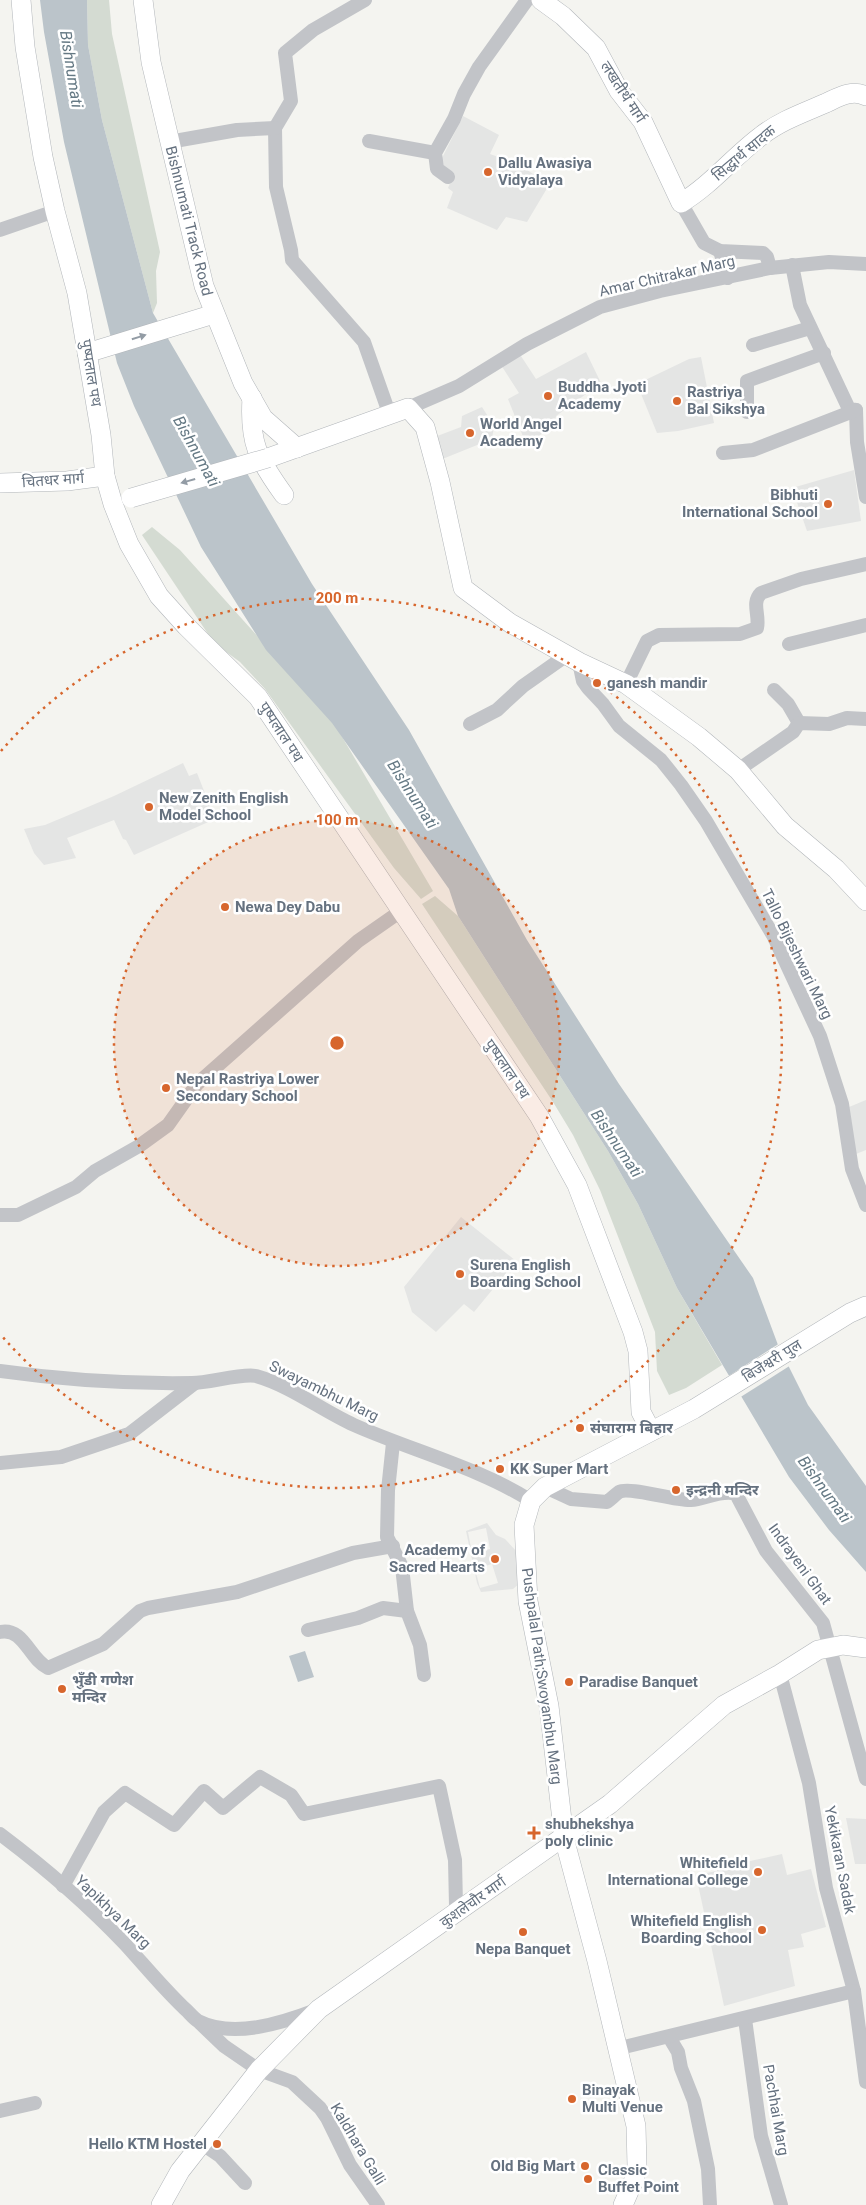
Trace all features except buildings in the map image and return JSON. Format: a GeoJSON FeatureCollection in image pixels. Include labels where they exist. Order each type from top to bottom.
{"type":"FeatureCollection","features":[{"type":"Feature","properties":{"kind":"main road","name":"पुष्पलाल पथ"},"geometry":{"type":"LineString","coordinates":[[21,0],[25,46],[43,156],[55,211],[92,352],[105,476],[128,544],[159,596],[186,626],[258,697],[539,1116],[576,1185],[633,1332],[638,1351],[642,1412],[650,1431]]}},
{"type":"Feature","properties":{"kind":"main road","name":"Bishnumati Track Road"},"geometry":{"type":"LineString","coordinates":[[143,0],[151,62],[169,142],[196,259],[214,314],[243,383],[263,418],[297,448]]}},
{"type":"Feature","properties":{"kind":"main road","name":"लखतीर्थ मार्ग"},"geometry":{"type":"LineString","coordinates":[[541,0],[563,16],[596,48],[619,91],[643,122],[651,136],[680,203]]}},
{"type":"Feature","properties":{"kind":"main road","name":"सिद्धार्थ सादक"},"geometry":{"type":"LineString","coordinates":[[680,203],[704,187],[760,137],[778,124],[841,96],[853,93],[866,96]]}},
{"type":"Feature","properties":{"kind":"main road"},"geometry":{"type":"LineString","coordinates":[[92,352],[214,314]]}},
{"type":"Feature","properties":{"kind":"main road"},"geometry":{"type":"LineString","coordinates":[[252,398],[250,423],[254,441],[263,466],[284,495]]}},
{"type":"Feature","properties":{"kind":"main road"},"geometry":{"type":"LineString","coordinates":[[113,504],[268,458],[408,408],[424,427],[440,482],[464,588],[510,623],[573,659],[626,684],[666,712],[738,770],[785,826],[836,869],[866,901]]}},
{"type":"Feature","properties":{"kind":"main road","name":"चितधर मार्ग"},"geometry":{"type":"LineString","coordinates":[[0,483],[67,481],[105,476]]}},
{"type":"Feature","properties":{"kind":"main road","name":"बिजेश्वरी पुल"},"geometry":{"type":"LineString","coordinates":[[531,1501],[545,1487],[694,1409],[858,1310]]}},
{"type":"Feature","properties":{"kind":"main road","name":"Pushpalal Path;Swoyanbhu Marg"},"geometry":{"type":"LineString","coordinates":[[531,1501],[524,1525],[528,1601],[549,1706],[564,1838],[597,1961],[616,2049],[636,2126],[637,2166],[634,2180],[623,2205]]}},
{"type":"Feature","properties":{"kind":"main road"},"geometry":{"type":"LineString","coordinates":[[829,1647],[842,1645],[866,1648]]}},
{"type":"Feature","properties":{"kind":"main road","name":"कुशलेचौर मार्ग"},"geometry":{"type":"LineString","coordinates":[[161,2205],[180,2171],[259,2070],[320,2009],[564,1838],[643,1778],[724,1705],[780,1674],[818,1650],[829,1647]]}},
{"type":"Feature","properties":{"kind":"street"},"geometry":{"type":"LineString","coordinates":[[365,0],[313,30],[285,52],[291,101],[275,128],[276,187],[292,260],[364,342],[388,410],[408,408]]}},
{"type":"Feature","properties":{"kind":"street"},"geometry":{"type":"LineString","coordinates":[[448,177],[437,169],[435,153],[479,68],[527,0]]}},
{"type":"Feature","properties":{"kind":"street"},"geometry":{"type":"LineString","coordinates":[[169,142],[237,130],[275,128]]}},
{"type":"Feature","properties":{"kind":"street"},"geometry":{"type":"LineString","coordinates":[[369,142],[435,153]]}},
{"type":"Feature","properties":{"kind":"street"},"geometry":{"type":"LineString","coordinates":[[680,203],[704,243],[720,251],[762,253],[767,257],[770,268]]}},
{"type":"Feature","properties":{"kind":"street"},"geometry":{"type":"LineString","coordinates":[[0,230],[55,211]]}},
{"type":"Feature","properties":{"kind":"street"},"geometry":{"type":"LineString","coordinates":[[720,251],[728,278]]}},
{"type":"Feature","properties":{"kind":"street","name":"Amar Chitrakar Marg"},"geometry":{"type":"LineString","coordinates":[[408,408],[459,386],[527,344],[600,307],[660,291],[770,268],[829,262],[866,264]]}},
{"type":"Feature","properties":{"kind":"street"},"geometry":{"type":"LineString","coordinates":[[792,265],[800,305],[810,328],[824,353],[849,410],[856,410]]}},
{"type":"Feature","properties":{"kind":"street"},"geometry":{"type":"LineString","coordinates":[[753,345],[810,328]]}},
{"type":"Feature","properties":{"kind":"street"},"geometry":{"type":"LineString","coordinates":[[748,412],[747,381],[824,353]]}},
{"type":"Feature","properties":{"kind":"street"},"geometry":{"type":"LineString","coordinates":[[723,454],[753,450],[856,410]]}},
{"type":"Feature","properties":{"kind":"street"},"geometry":{"type":"LineString","coordinates":[[856,410],[857,442],[866,496]]}},
{"type":"Feature","properties":{"kind":"street"},"geometry":{"type":"LineString","coordinates":[[626,684],[647,641],[652,637],[659,635],[740,634],[752,630],[757,628],[758,624],[756,603],[761,593],[801,580],[866,564]]}},
{"type":"Feature","properties":{"kind":"street"},"geometry":{"type":"LineString","coordinates":[[788,644],[866,626]]}},
{"type":"Feature","properties":{"kind":"street"},"geometry":{"type":"LineString","coordinates":[[470,724],[497,710],[523,686],[573,659]]}},
{"type":"Feature","properties":{"kind":"street","name":"Tallo Bijeshwari Marg"},"geometry":{"type":"LineString","coordinates":[[573,659],[585,684],[619,726],[661,760],[682,785],[706,821],[774,937],[820,1036],[842,1104],[852,1169],[866,1205]]}},
{"type":"Feature","properties":{"kind":"street"},"geometry":{"type":"LineString","coordinates":[[774,690],[788,704],[799,723]]}},
{"type":"Feature","properties":{"kind":"street"},"geometry":{"type":"LineString","coordinates":[[799,723],[829,724],[848,718],[866,719]]}},
{"type":"Feature","properties":{"kind":"street"},"geometry":{"type":"LineString","coordinates":[[738,770],[792,732],[799,723]]}},
{"type":"Feature","properties":{"kind":"street"},"geometry":{"type":"LineString","coordinates":[[0,1215],[18,1215],[76,1187],[95,1171],[139,1146],[168,1125],[197,1084],[358,941],[401,911]]}},
{"type":"Feature","properties":{"kind":"street","name":"Swayambhu Marg"},"geometry":{"type":"LineString","coordinates":[[0,1371],[36,1377],[195,1383],[254,1376],[296,1394],[347,1422],[392,1443],[516,1491],[531,1501]]}},
{"type":"Feature","properties":{"kind":"street"},"geometry":{"type":"LineString","coordinates":[[0,1463],[61,1456],[129,1434],[195,1383]]}},
{"type":"Feature","properties":{"kind":"street"},"geometry":{"type":"LineString","coordinates":[[392,1443],[387,1537],[402,1567],[407,1611],[420,1646],[424,1675]]}},
{"type":"Feature","properties":{"kind":"street","name":"Indrayeni Ghat"},"geometry":{"type":"LineString","coordinates":[[545,1487],[571,1499],[607,1502],[620,1491],[630,1490],[678,1500],[692,1500],[730,1492],[736,1494],[766,1551],[823,1623],[829,1647]]}},
{"type":"Feature","properties":{"kind":"street"},"geometry":{"type":"LineString","coordinates":[[0,1632],[7,1631],[16,1634],[40,1664],[48,1668],[94,1649],[140,1611],[148,1608],[237,1592],[353,1553],[393,1546]]}},
{"type":"Feature","properties":{"kind":"street"},"geometry":{"type":"LineString","coordinates":[[308,1630],[358,1618],[383,1608],[407,1611]]}},
{"type":"Feature","properties":{"kind":"street"},"geometry":{"type":"LineString","coordinates":[[829,1647],[866,1779]]}},
{"type":"Feature","properties":{"kind":"street","name":"Yekikaran Sadak"},"geometry":{"type":"LineString","coordinates":[[780,1674],[809,1783],[826,1888],[858,1998],[866,2082]]}},
{"type":"Feature","properties":{"kind":"street"},"geometry":{"type":"LineString","coordinates":[[63,1886],[104,1812],[125,1793],[174,1825],[204,1791],[224,1808],[260,1777],[291,1795],[304,1814],[439,1786],[455,1860],[456,1906],[459,1912]]}},
{"type":"Feature","properties":{"kind":"street","name":"Yapikhya Marg"},"geometry":{"type":"LineString","coordinates":[[0,1834],[29,1855],[124,1943],[173,1998],[224,2046],[259,2070]]}},
{"type":"Feature","properties":{"kind":"street"},"geometry":{"type":"LineString","coordinates":[[616,2049],[745,2019],[858,1998]]}},
{"type":"Feature","properties":{"kind":"street","name":"Yapikhya Marg"},"geometry":{"type":"LineString","coordinates":[[198,2021],[221,2028],[250,2028],[298,2017],[320,2009]]}},
{"type":"Feature","properties":{"kind":"street","name":"Pachhai Marg"},"geometry":{"type":"LineString","coordinates":[[745,2019],[761,2136],[781,2205]]}},
{"type":"Feature","properties":{"kind":"street"},"geometry":{"type":"LineString","coordinates":[[669,2037],[678,2052],[681,2068],[694,2101],[708,2169],[710,2205]]}},
{"type":"Feature","properties":{"kind":"street","name":"Kaldhara Galli"},"geometry":{"type":"LineString","coordinates":[[259,2070],[292,2082],[320,2108],[327,2118],[350,2165],[378,2205]]}},
{"type":"Feature","properties":{"kind":"street"},"geometry":{"type":"LineString","coordinates":[[0,2111],[35,2103]]}},
{"type":"Feature","properties":{"kind":"street"},"geometry":{"type":"LineString","coordinates":[[201,2143],[220,2156],[245,2183]]}},
{"type":"Feature","properties":{"kind":"shaded area"},"geometry":{"type":"Polygon","coordinates":[[[87,0],[109,0],[112,34],[160,252],[156,271],[157,303],[153,313],[102,120],[88,45],[87,0]]]}},
{"type":"Feature","properties":{"kind":"shaded area","name":"Dallu Awasiya Vidyalaya"},"geometry":{"type":"Polygon","coordinates":[[[463,116],[499,135],[490,154],[520,165],[549,185],[527,222],[506,217],[497,230],[447,208],[453,192],[448,188],[453,176],[437,168],[463,116]]]}},
{"type":"Feature","properties":{"kind":"shaded area","name":"Buddha Jyoti Academy"},"geometry":{"type":"Polygon","coordinates":[[[586,352],[601,383],[556,416],[554,426],[526,444],[508,399],[519,393],[499,362],[519,353],[536,379],[586,352]]]}},
{"type":"Feature","properties":{"kind":"shaded area","name":"Rastriya Bal Sikshya"},"geometry":{"type":"Polygon","coordinates":[[[701,357],[714,423],[678,431],[657,433],[637,384],[689,359],[701,357]]]}},
{"type":"Feature","properties":{"kind":"shaded area","name":"World Angel Academy"},"geometry":{"type":"Polygon","coordinates":[[[482,407],[494,426],[492,439],[440,460],[432,438],[461,427],[462,416],[482,407]]]}},
{"type":"Feature","properties":{"kind":"shaded area","name":"Bibhuti International School"},"geometry":{"type":"Polygon","coordinates":[[[854,470],[861,521],[807,531],[792,488],[854,470]]]}},
{"type":"Feature","properties":{"kind":"shaded area"},"geometry":{"type":"Polygon","coordinates":[[[152,527],[180,550],[331,718],[433,891],[421,899],[394,868],[265,689],[240,662],[214,643],[142,535],[152,527]]]}},
{"type":"Feature","properties":{"kind":"shaded area","name":"New Zenith English Model School"},"geometry":{"type":"Polygon","coordinates":[[[183,763],[189,776],[197,773],[215,819],[134,855],[126,840],[123,839],[114,820],[67,838],[76,858],[44,865],[34,853],[24,829],[45,825],[114,796],[183,763]]]}},
{"type":"Feature","properties":{"kind":"shaded area"},"geometry":{"type":"Polygon","coordinates":[[[435,896],[458,916],[608,1151],[638,1204],[677,1288],[722,1365],[686,1388],[669,1395],[657,1371],[655,1332],[600,1190],[573,1135],[553,1102],[422,904],[435,896]]]}},
{"type":"Feature","properties":{"kind":"shaded area"},"geometry":{"type":"Polygon","coordinates":[[[866,1100],[866,1150],[856,1154],[849,1107],[866,1100]]]}},
{"type":"Feature","properties":{"kind":"shaded area","name":"Surena English Boarding School"},"geometry":{"type":"Polygon","coordinates":[[[461,1217],[516,1261],[474,1312],[464,1304],[436,1332],[412,1312],[404,1287],[461,1217]]]}},
{"type":"Feature","properties":{"kind":"shaded area","name":"Academy of Sacred Hearts"},"geometry":{"type":"Polygon","coordinates":[[[487,1523],[496,1535],[505,1539],[519,1554],[520,1583],[513,1589],[481,1592],[477,1583],[466,1531],[487,1523]],[[486,1528],[468,1532],[472,1553],[490,1549],[486,1528]],[[492,1564],[475,1569],[480,1588],[498,1583],[492,1564]]]}},
{"type":"Feature","properties":{"kind":"shaded area"},"geometry":{"type":"Polygon","coordinates":[[[846,1818],[866,1819],[866,1864],[855,1864],[846,1818]]]}},
{"type":"Feature","properties":{"kind":"shaded area","name":"Whitefield English Boarding School"},"geometry":{"type":"Polygon","coordinates":[[[782,1854],[787,1875],[811,1869],[826,1927],[801,1934],[804,1947],[788,1950],[795,1986],[724,2006],[696,1875],[717,1871],[718,1868],[782,1854]]]}},
{"type":"Feature","properties":{"kind":"water","name":"Bishnumati"},"geometry":{"type":"Polygon","coordinates":[[[40,0],[87,0],[88,45],[102,120],[153,313],[312,584],[409,730],[527,940],[619,1084],[753,1278],[778,1345],[808,1405],[866,1486],[866,1572],[829,1530],[789,1477],[677,1288],[638,1204],[608,1151],[458,916],[449,889],[332,723],[266,650],[201,547],[134,406],[117,363],[64,142],[40,0]]]}},
{"type":"Feature","properties":{"kind":"water"},"geometry":{"type":"Polygon","coordinates":[[[305,1651],[314,1677],[298,1682],[289,1656],[305,1651]]]}},
{"type":"Feature","properties":{"kind":"pier"},"geometry":{"type":"Polygon","coordinates":[[[780,1343],[791,1365],[739,1398],[727,1377],[780,1343]]]}},
{"type":"Feature","properties":{"kind":"place","name":"Dallu Awasiya Vidyalaya"},"geometry":{"type":"Point","coordinates":[488,172]}},
{"type":"Feature","properties":{"kind":"place","name":"Buddha Jyoti Academy"},"geometry":{"type":"Point","coordinates":[548,396]}},
{"type":"Feature","properties":{"kind":"place","name":"Rastriya Bal Sikshya"},"geometry":{"type":"Point","coordinates":[677,401]}},
{"type":"Feature","properties":{"kind":"place","name":"World Angel Academy"},"geometry":{"type":"Point","coordinates":[470,433]}},
{"type":"Feature","properties":{"kind":"place","name":"Bibhuti International School"},"geometry":{"type":"Point","coordinates":[828,504]}},
{"type":"Feature","properties":{"kind":"place","name":"ganesh mandir"},"geometry":{"type":"Point","coordinates":[597,683]}},
{"type":"Feature","properties":{"kind":"place","name":"New Zenith English Model School"},"geometry":{"type":"Point","coordinates":[149,807]}},
{"type":"Feature","properties":{"kind":"place","name":"Newa Dey Dabu"},"geometry":{"type":"Point","coordinates":[225,907]}},
{"type":"Feature","properties":{"kind":"place","name":"Nepal Rastriya Lower Secondary School"},"geometry":{"type":"Point","coordinates":[166,1088]}},
{"type":"Feature","properties":{"kind":"place","name":"Surena English Boarding School"},"geometry":{"type":"Point","coordinates":[460,1274]}},
{"type":"Feature","properties":{"kind":"place","name":"संघाराम बिहार"},"geometry":{"type":"Point","coordinates":[580,1428]}},
{"type":"Feature","properties":{"kind":"place","name":"KK Super Mart"},"geometry":{"type":"Point","coordinates":[500,1469]}},
{"type":"Feature","properties":{"kind":"place","name":"इन्द्रनी मन्दिर"},"geometry":{"type":"Point","coordinates":[676,1490]}},
{"type":"Feature","properties":{"kind":"place","name":"Academy of Sacred Hearts"},"geometry":{"type":"Point","coordinates":[495,1559]}},
{"type":"Feature","properties":{"kind":"place","name":"Paradise Banquet"},"geometry":{"type":"Point","coordinates":[569,1682]}},
{"type":"Feature","properties":{"kind":"place","name":"भुँडी गणेश मन्दिर"},"geometry":{"type":"Point","coordinates":[62,1689]}},
{"type":"Feature","properties":{"kind":"place","name":"shubhekshya poly clinic"},"geometry":{"type":"Point","coordinates":[534,1833]}},
{"type":"Feature","properties":{"kind":"place","name":"Whitefield International College"},"geometry":{"type":"Point","coordinates":[758,1872]}},
{"type":"Feature","properties":{"kind":"place","name":"Whitefield English Boarding School"},"geometry":{"type":"Point","coordinates":[762,1930]}},
{"type":"Feature","properties":{"kind":"place","name":"Nepa Banquet"},"geometry":{"type":"Point","coordinates":[523,1932]}},
{"type":"Feature","properties":{"kind":"place","name":"Binayak Multi Venue"},"geometry":{"type":"Point","coordinates":[572,2099]}},
{"type":"Feature","properties":{"kind":"place","name":"Hello KTM Hostel"},"geometry":{"type":"Point","coordinates":[217,2144]}},
{"type":"Feature","properties":{"kind":"place","name":"Old Big Mart"},"geometry":{"type":"Point","coordinates":[585,2166]}},
{"type":"Feature","properties":{"kind":"place","name":"Classic Buffet Point"},"geometry":{"type":"Point","coordinates":[588,2179]}}]}
